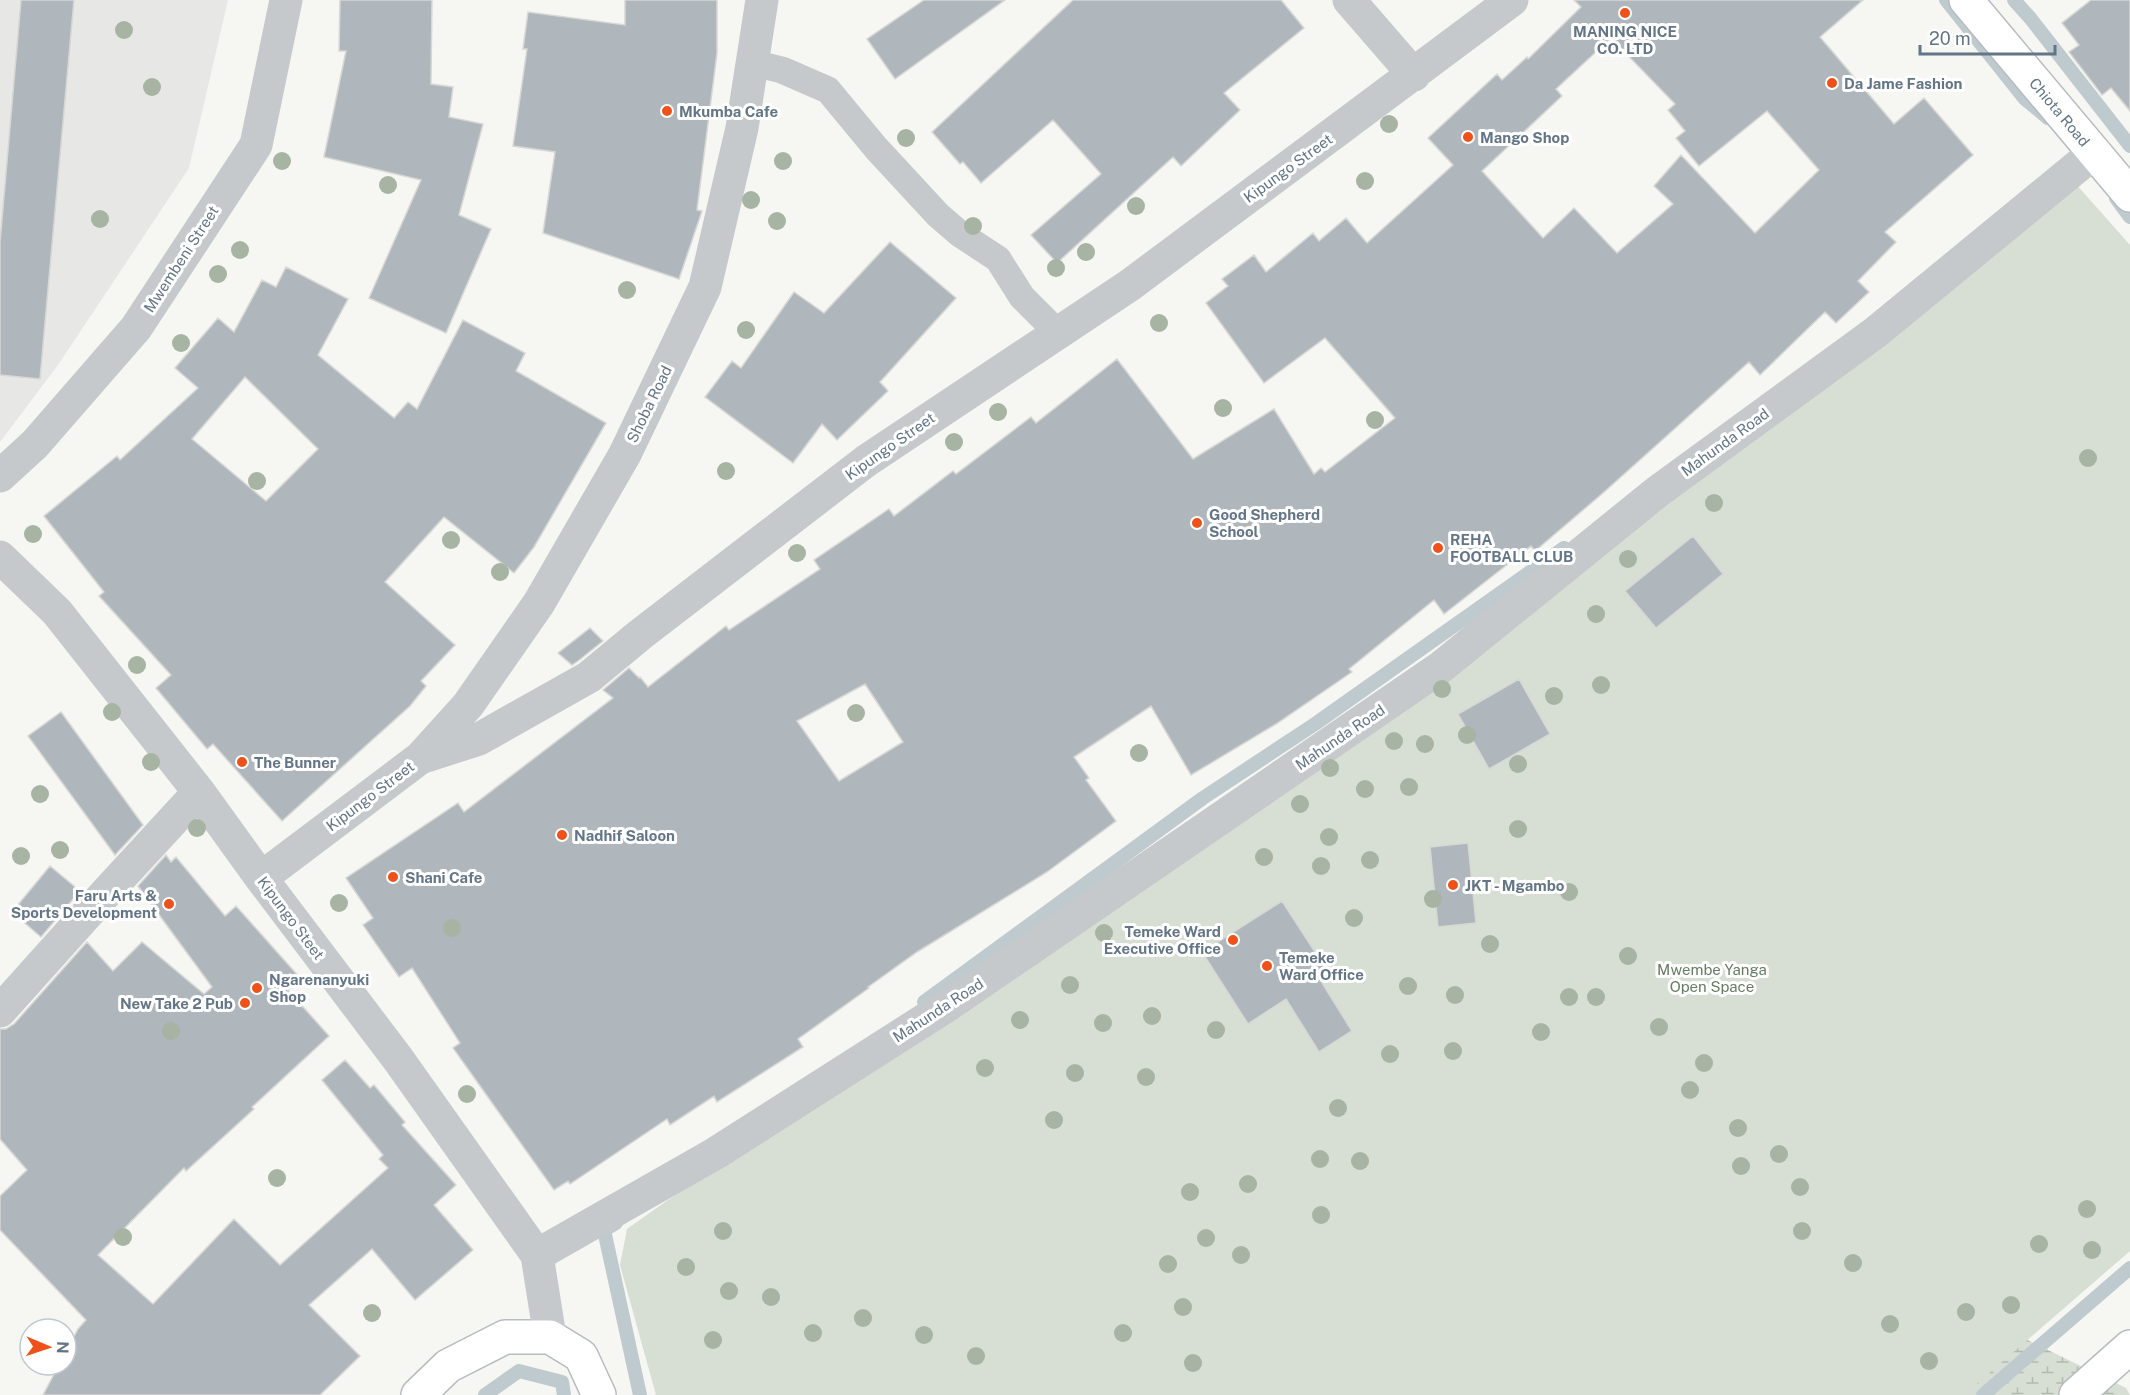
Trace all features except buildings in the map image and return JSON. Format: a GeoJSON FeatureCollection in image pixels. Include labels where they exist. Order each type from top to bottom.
{"type":"FeatureCollection","features":[{"type":"Feature","properties":{"kind":"street","name":"Mwembeni Street"},"geometry":{"type":"LineString","coordinates":[[0,477],[35,444],[136,328],[256,145],[286,0]]}},
{"type":"Feature","properties":{"kind":"street","name":"Shoba Road"},"geometry":{"type":"LineString","coordinates":[[420,758],[468,705],[539,603],[625,454],[705,287],[742,128],[762,0]]}},
{"type":"Feature","properties":{"kind":"street"},"geometry":{"type":"LineString","coordinates":[[1349,0],[1414,75]]}},
{"type":"Feature","properties":{"kind":"street","name":"Kipungo Street"},"geometry":{"type":"LineString","coordinates":[[261,878],[420,758],[479,739],[589,677],[641,634],[866,461],[1130,285],[1512,0]]}},
{"type":"Feature","properties":{"kind":"street","name":"Chiota Road"},"geometry":{"type":"LineString","coordinates":[[1966,0],[2130,195]]}},
{"type":"Feature","properties":{"kind":"street","name":"Mahunda Road"},"geometry":{"type":"LineString","coordinates":[[537,1256],[716,1153],[951,1003],[1441,667],[1657,492],[1876,332],[2095,152]]}},
{"type":"Feature","properties":{"kind":"street","name":"Kipungo Steet"},"geometry":{"type":"LineString","coordinates":[[0,557],[57,612],[200,792],[261,878],[398,1059],[537,1256],[550,1337]]}},
{"type":"Feature","properties":{"kind":"street"},"geometry":{"type":"LineString","coordinates":[[0,1011],[200,792]]}},
{"type":"Feature","properties":{"kind":"street"},"geometry":{"type":"LineString","coordinates":[[418,1395],[448,1366],[506,1337],[550,1337],[581,1356],[599,1395]]}},
{"type":"Feature","properties":{"kind":"street"},"geometry":{"type":"LineString","coordinates":[[2076,1395],[2130,1347]]}},
{"type":"Feature","properties":{"kind":"lane"},"geometry":{"type":"LineString","coordinates":[[753,63],[782,70],[828,90],[876,148],[938,215],[960,234],[998,259],[1022,297],[1058,333]]}},
{"type":"Feature","properties":{"kind":"shaded area"},"geometry":{"type":"Polygon","coordinates":[[[0,0],[228,0],[189,168],[58,365],[0,442],[0,0]]]}},
{"type":"Feature","properties":{"kind":"green space","name":"Mwembe Yanga Open Space"},"geometry":{"type":"Polygon","coordinates":[[[2067,174],[2130,245],[2130,1251],[1964,1395],[656,1395],[620,1265],[627,1229],[1242,794],[1697,478],[2067,174]]]}},
{"type":"Feature","properties":{"kind":"green space"},"geometry":{"type":"Polygon","coordinates":[[[2005,1329],[2126,1388],[2130,1395],[1924,1395],[2005,1329]]]}},
{"type":"Feature","properties":{"kind":"waterway"},"geometry":{"type":"LineString","coordinates":[[1946,0],[2024,98],[2048,118]]}},
{"type":"Feature","properties":{"kind":"waterway"},"geometry":{"type":"LineString","coordinates":[[2014,0],[2130,146]]}},
{"type":"Feature","properties":{"kind":"waterway"},"geometry":{"type":"LineString","coordinates":[[2116,198],[2130,217]]}},
{"type":"Feature","properties":{"kind":"waterway"},"geometry":{"type":"LineString","coordinates":[[924,1002],[1203,798],[1315,724],[1564,548]]}},
{"type":"Feature","properties":{"kind":"waterway"},"geometry":{"type":"LineString","coordinates":[[616,1223],[604,1230],[640,1395]]}},
{"type":"Feature","properties":{"kind":"waterway"},"geometry":{"type":"LineString","coordinates":[[1983,1395],[2130,1268]]}},
{"type":"Feature","properties":{"kind":"waterway"},"geometry":{"type":"LineString","coordinates":[[485,1395],[519,1371],[562,1382],[564,1395]]}},
{"type":"Feature","properties":{"kind":"place","name":"MANING NICE CO. LTD"},"geometry":{"type":"Point","coordinates":[1625,13]}},
{"type":"Feature","properties":{"kind":"place","name":"Da Jame Fashion"},"geometry":{"type":"Point","coordinates":[1832,83]}},
{"type":"Feature","properties":{"kind":"place","name":"Mkumba Cafe"},"geometry":{"type":"Point","coordinates":[667,111]}},
{"type":"Feature","properties":{"kind":"place","name":"Mango Shop"},"geometry":{"type":"Point","coordinates":[1468,137]}},
{"type":"Feature","properties":{"kind":"place","name":"Good Shepherd School"},"geometry":{"type":"Point","coordinates":[1197,523]}},
{"type":"Feature","properties":{"kind":"place","name":"REHA FOOTBALL CLUB"},"geometry":{"type":"Point","coordinates":[1438,548]}},
{"type":"Feature","properties":{"kind":"place","name":"The Bunner"},"geometry":{"type":"Point","coordinates":[242,762]}},
{"type":"Feature","properties":{"kind":"place","name":"Nadhif Saloon"},"geometry":{"type":"Point","coordinates":[562,835]}},
{"type":"Feature","properties":{"kind":"place","name":"Shani Cafe"},"geometry":{"type":"Point","coordinates":[393,877]}},
{"type":"Feature","properties":{"kind":"place","name":"JKT - Mgambo"},"geometry":{"type":"Point","coordinates":[1453,885]}},
{"type":"Feature","properties":{"kind":"place","name":"Faru Arts & Sports Development"},"geometry":{"type":"Point","coordinates":[169,904]}},
{"type":"Feature","properties":{"kind":"place","name":"Temeke Ward Executive Office"},"geometry":{"type":"Point","coordinates":[1233,940]}},
{"type":"Feature","properties":{"kind":"place","name":"Temeke Ward Office"},"geometry":{"type":"Point","coordinates":[1267,966]}},
{"type":"Feature","properties":{"kind":"place","name":"Ngarenanyuki Shop"},"geometry":{"type":"Point","coordinates":[257,988]}},
{"type":"Feature","properties":{"kind":"place","name":"New Take 2 Pub"},"geometry":{"type":"Point","coordinates":[245,1003]}}]}
